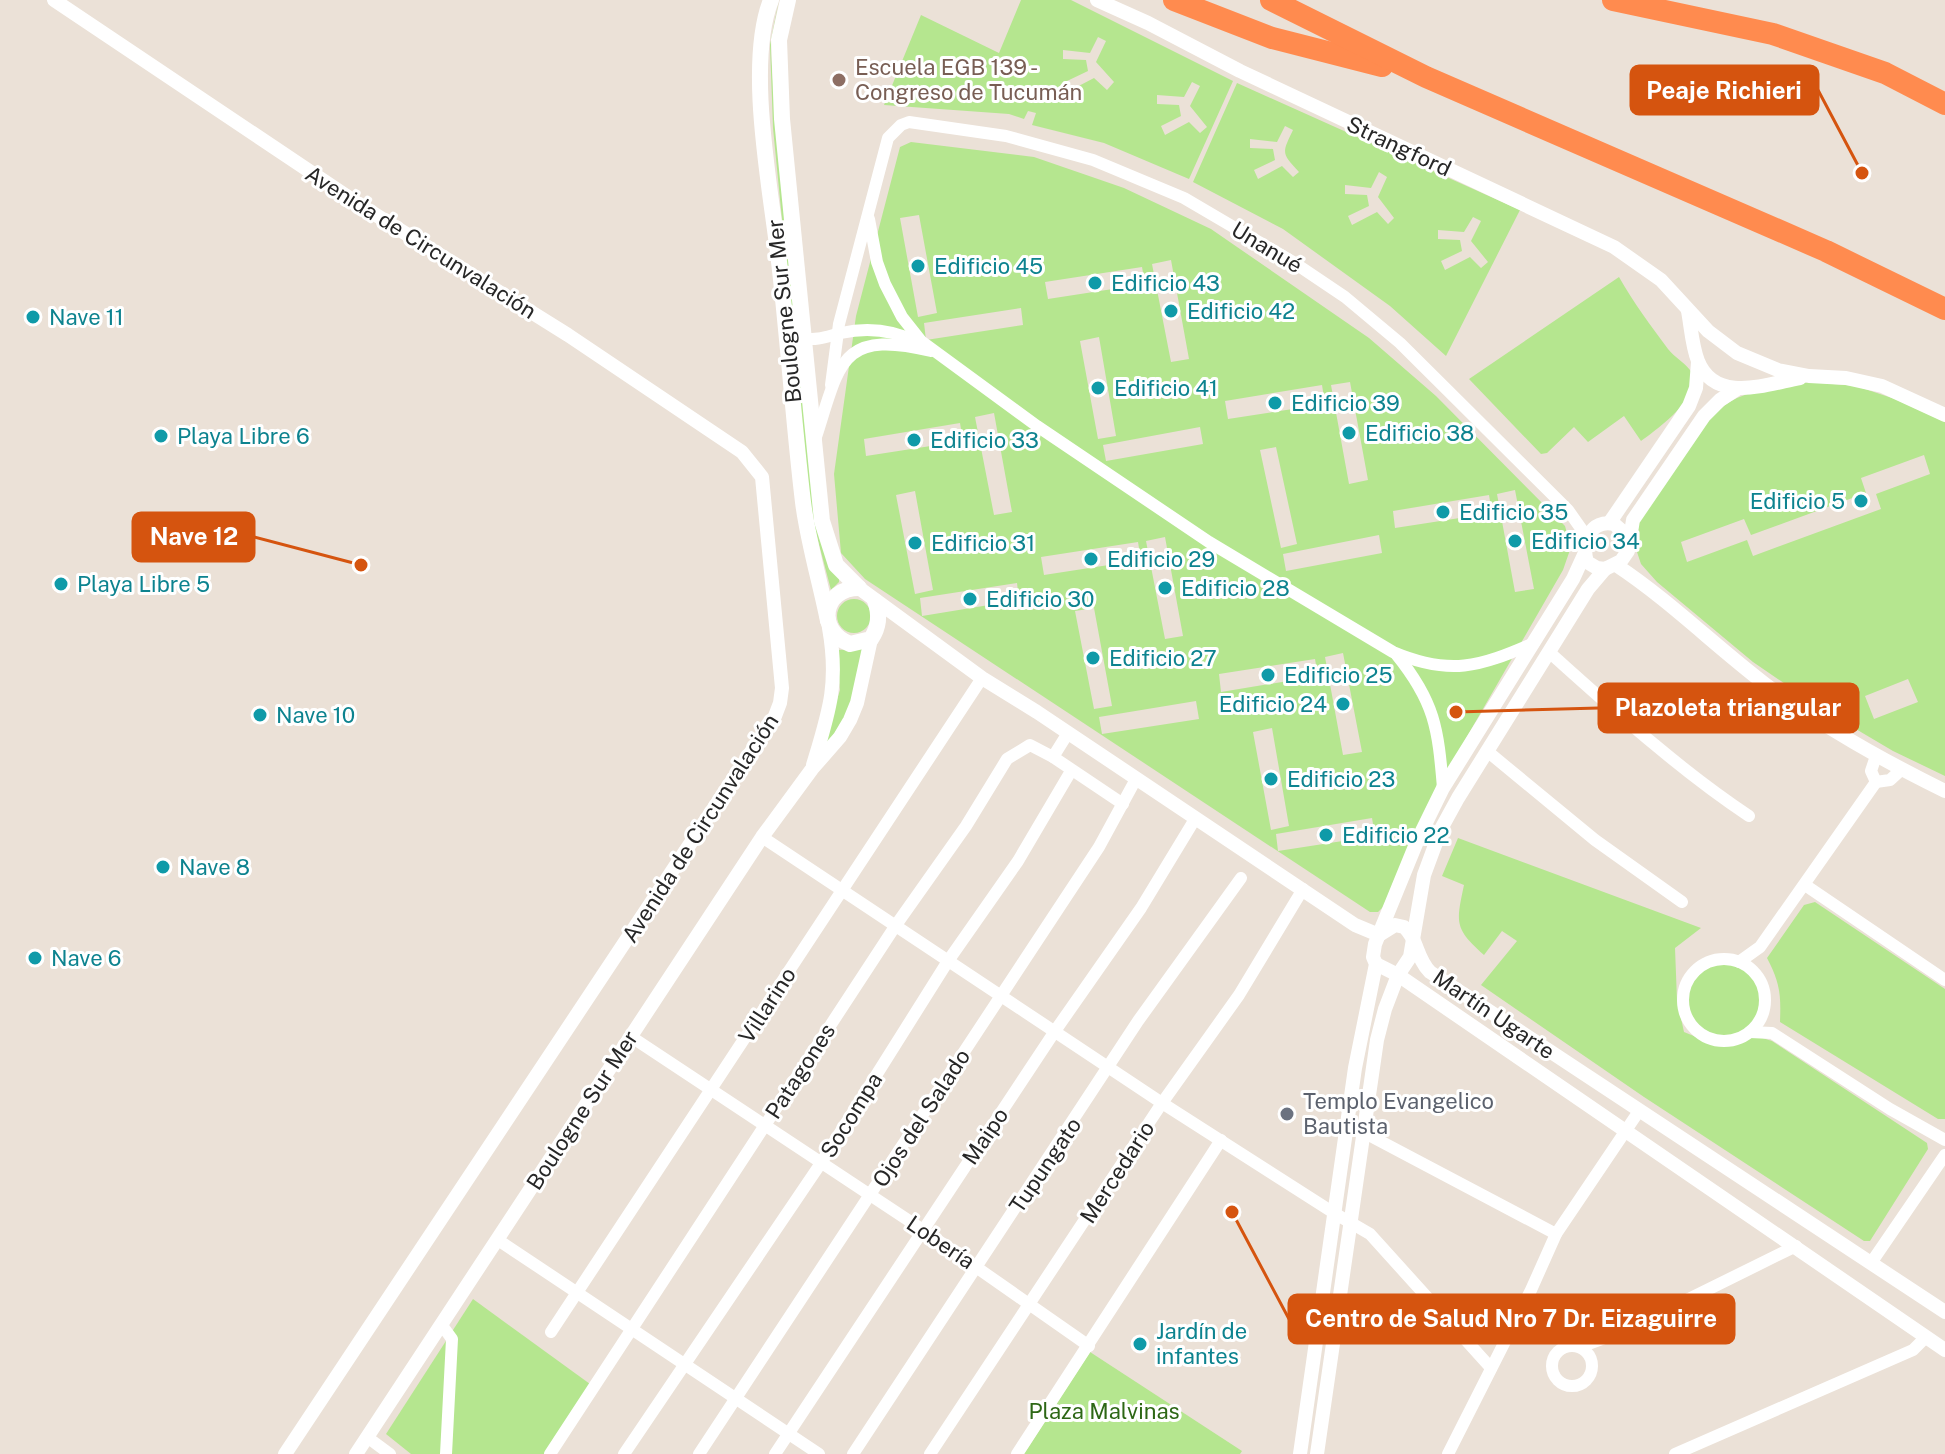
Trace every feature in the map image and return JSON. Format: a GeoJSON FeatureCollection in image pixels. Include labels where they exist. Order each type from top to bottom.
{"type":"FeatureCollection","features":[{"type":"Feature","properties":{"kind":"highway"},"geometry":{"type":"LineString","coordinates":[[1174,0],[1272,38],[1426,77]]}},
{"type":"Feature","properties":{"kind":"highway"},"geometry":{"type":"LineString","coordinates":[[1271,0],[1426,77],[1826,251],[1945,309]]}},
{"type":"Feature","properties":{"kind":"highway"},"geometry":{"type":"LineString","coordinates":[[1613,0],[1773,34],[1885,73],[1945,104]]}},
{"type":"Feature","properties":{"kind":"main road","name":"Boulogne Sur Mer"},"geometry":{"type":"LineString","coordinates":[[771,0],[762,36],[760,71],[763,122],[803,504],[829,624]]}},
{"type":"Feature","properties":{"kind":"main road","name":"Boulogne Sur Mer"},"geometry":{"type":"LineString","coordinates":[[788,0],[779,40],[781,103],[813,447],[822,521],[831,556],[846,577],[859,588]]}},
{"type":"Feature","properties":{"kind":"main road"},"geometry":{"type":"LineString","coordinates":[[859,588],[850,588],[830,602],[829,624],[835,636],[850,644],[873,637],[878,618],[875,601]]}},
{"type":"Feature","properties":{"kind":"street","name":"Avenida de Circunvalación"},"geometry":{"type":"LineString","coordinates":[[54,0],[360,205],[568,335],[742,452],[762,477],[781,673],[780,703],[764,733],[285,1454]]}},
{"type":"Feature","properties":{"kind":"street","name":"Strangford"},"geometry":{"type":"LineString","coordinates":[[1097,0],[1240,71],[1614,247],[1661,280],[1688,311],[1737,353],[1778,370],[1865,382],[1945,415]]}},
{"type":"Feature","properties":{"kind":"street","name":"Unanué"},"geometry":{"type":"LineString","coordinates":[[868,211],[886,143],[894,131],[909,122],[1006,136],[1116,168],[1169,191],[1314,275],[1370,316],[1437,378],[1568,510],[1587,537]]}},
{"type":"Feature","properties":{"kind":"street"},"geometry":{"type":"LineString","coordinates":[[813,447],[831,385],[838,334],[868,211]]}},
{"type":"Feature","properties":{"kind":"street"},"geometry":{"type":"LineString","coordinates":[[868,211],[877,262],[911,331],[934,352],[1037,426],[1209,542],[1393,652],[1417,662],[1456,668],[1486,662],[1534,643]]}},
{"type":"Feature","properties":{"kind":"street","name":"Strangford"},"geometry":{"type":"LineString","coordinates":[[1688,311],[1698,362]]}},
{"type":"Feature","properties":{"kind":"street"},"geometry":{"type":"LineString","coordinates":[[803,338],[811,340],[864,330],[896,332],[934,352]]}},
{"type":"Feature","properties":{"kind":"street"},"geometry":{"type":"LineString","coordinates":[[831,385],[845,360],[863,348],[893,344],[934,352]]}},
{"type":"Feature","properties":{"kind":"street"},"geometry":{"type":"LineString","coordinates":[[1698,362],[1716,383],[1737,389]]}},
{"type":"Feature","properties":{"kind":"street"},"geometry":{"type":"LineString","coordinates":[[1300,1454],[1355,1068],[1379,935],[1418,839],[1443,788],[1573,579],[1584,555],[1587,537],[1604,524],[1689,406],[1696,388],[1698,362]]}},
{"type":"Feature","properties":{"kind":"street","name":"Strangford"},"geometry":{"type":"LineString","coordinates":[[1737,389],[1809,376]]}},
{"type":"Feature","properties":{"kind":"street"},"geometry":{"type":"LineString","coordinates":[[1317,1454],[1377,1040],[1398,975],[1408,962],[1414,940],[1419,893],[1441,829],[1588,589],[1628,544],[1633,520],[1704,416],[1737,389]]}},
{"type":"Feature","properties":{"kind":"street","name":"Unanué"},"geometry":{"type":"LineString","coordinates":[[1568,510],[1604,524]]}},
{"type":"Feature","properties":{"kind":"street"},"geometry":{"type":"LineString","coordinates":[[1604,524],[1620,527],[1645,584]]}},
{"type":"Feature","properties":{"kind":"street"},"geometry":{"type":"LineString","coordinates":[[1584,555],[1591,566],[1610,567],[1645,584],[1777,693],[1819,723],[1945,791]]}},
{"type":"Feature","properties":{"kind":"street"},"geometry":{"type":"LineString","coordinates":[[859,588],[982,678],[1355,925],[1379,935]]}},
{"type":"Feature","properties":{"kind":"street"},"geometry":{"type":"LineString","coordinates":[[873,637],[891,622],[900,620]]}},
{"type":"Feature","properties":{"kind":"street","name":"Boulogne Sur Mer"},"geometry":{"type":"LineString","coordinates":[[812,769],[833,695],[834,654],[829,624]]}},
{"type":"Feature","properties":{"kind":"street","name":"Boulogne Sur Mer"},"geometry":{"type":"LineString","coordinates":[[356,1454],[762,837],[840,737],[857,703],[873,637]]}},
{"type":"Feature","properties":{"kind":"street"},"geometry":{"type":"LineString","coordinates":[[1393,652],[1412,674],[1431,709],[1440,746],[1443,788]]}},
{"type":"Feature","properties":{"kind":"street"},"geometry":{"type":"LineString","coordinates":[[1549,652],[1662,752],[1749,816]]}},
{"type":"Feature","properties":{"kind":"street","name":"Villarino"},"geometry":{"type":"LineString","coordinates":[[551,1332],[982,678]]}},
{"type":"Feature","properties":{"kind":"street"},"geometry":{"type":"LineString","coordinates":[[1068,733],[1053,757],[1123,804]]}},
{"type":"Feature","properties":{"kind":"street","name":"Patagones"},"geometry":{"type":"LineString","coordinates":[[550,1454],[896,925],[966,826],[1007,759],[1030,745],[1053,757]]}},
{"type":"Feature","properties":{"kind":"street"},"geometry":{"type":"LineString","coordinates":[[1487,751],[1595,840],[1682,902]]}},
{"type":"Feature","properties":{"kind":"street"},"geometry":{"type":"LineString","coordinates":[[1876,756],[1871,771],[1876,782]]}},
{"type":"Feature","properties":{"kind":"street"},"geometry":{"type":"LineString","coordinates":[[1739,962],[1760,947],[1876,782],[1890,780],[1902,769]]}},
{"type":"Feature","properties":{"kind":"street","name":"Socompa"},"geometry":{"type":"LineString","coordinates":[[624,1454],[821,1163],[948,961],[1018,861],[1071,771]]}},
{"type":"Feature","properties":{"kind":"street","name":"Ojos del Salado"},"geometry":{"type":"LineString","coordinates":[[699,1454],[1099,847],[1136,779]]}},
{"type":"Feature","properties":{"kind":"street","name":"Maipo"},"geometry":{"type":"LineString","coordinates":[[775,1454],[1055,1031],[1141,908],[1195,819]]}},
{"type":"Feature","properties":{"kind":"street"},"geometry":{"type":"LineString","coordinates":[[762,837],[1162,1103],[1370,1234],[1491,1368]]}},
{"type":"Feature","properties":{"kind":"street","name":"Tupungato"},"geometry":{"type":"LineString","coordinates":[[853,1454],[1138,1021],[1241,878]]}},
{"type":"Feature","properties":{"kind":"street"},"geometry":{"type":"LineString","coordinates":[[1805,885],[1945,980]]}},
{"type":"Feature","properties":{"kind":"street","name":"Mercedario"},"geometry":{"type":"LineString","coordinates":[[930,1454],[1162,1103],[1239,995],[1303,889]]}},
{"type":"Feature","properties":{"kind":"street"},"geometry":{"type":"LineString","coordinates":[[1379,935],[1395,925],[1404,927],[1414,940]]}},
{"type":"Feature","properties":{"kind":"street","name":"Martín Ugarte"},"geometry":{"type":"LineString","coordinates":[[1414,940],[1416,952],[1430,972],[1945,1312]]}},
{"type":"Feature","properties":{"kind":"street"},"geometry":{"type":"LineString","coordinates":[[1760,947],[1764,1007],[1772,1033]]}},
{"type":"Feature","properties":{"kind":"street"},"geometry":{"type":"LineString","coordinates":[[1761,983],[1752,970],[1739,962],[1727,959],[1704,964],[1688,982],[1684,1006],[1694,1028],[1715,1040],[1739,1038],[1750,1032],[1759,1021],[1764,1007]]}},
{"type":"Feature","properties":{"kind":"street","name":"Martín Ugarte"},"geometry":{"type":"LineString","coordinates":[[1376,964],[1398,975],[1945,1350]]}},
{"type":"Feature","properties":{"kind":"street"},"geometry":{"type":"LineString","coordinates":[[1750,1032],[1772,1033],[1890,1109],[1945,1140]]}},
{"type":"Feature","properties":{"kind":"street","name":"Lobería"},"geometry":{"type":"LineString","coordinates":[[630,1036],[923,1230],[1089,1346]]}},
{"type":"Feature","properties":{"kind":"street"},"geometry":{"type":"LineString","coordinates":[[1448,1454],[1556,1234],[1639,1111]]}},
{"type":"Feature","properties":{"kind":"street"},"geometry":{"type":"LineString","coordinates":[[1363,1132],[1556,1234]]}},
{"type":"Feature","properties":{"kind":"street"},"geometry":{"type":"LineString","coordinates":[[1017,1454],[1221,1140]]}},
{"type":"Feature","properties":{"kind":"street"},"geometry":{"type":"LineString","coordinates":[[1871,1263],[1945,1155]]}},
{"type":"Feature","properties":{"kind":"street"},"geometry":{"type":"LineString","coordinates":[[498,1240],[819,1454]]}},
{"type":"Feature","properties":{"kind":"street"},"geometry":{"type":"LineString","coordinates":[[1580,1347],[1626,1330],[1796,1246]]}},
{"type":"Feature","properties":{"kind":"street"},"geometry":{"type":"LineString","coordinates":[[441,1324],[452,1339],[446,1454]]}},
{"type":"Feature","properties":{"kind":"street"},"geometry":{"type":"LineString","coordinates":[[1675,1454],[1913,1350],[1926,1337]]}},
{"type":"Feature","properties":{"kind":"street"},"geometry":{"type":"LineString","coordinates":[[367,1437],[390,1454]]}},
{"type":"Feature","properties":{"kind":"green space"},"geometry":{"type":"Polygon","coordinates":[[[779,0],[771,45],[772,71],[796,314],[839,579],[831,590],[811,514],[773,128],[770,45],[779,0]]]}},
{"type":"Feature","properties":{"kind":"green space"},"geometry":{"type":"Polygon","coordinates":[[[1021,0],[1071,0],[1233,81],[1189,179],[1104,143],[1032,125],[1036,113],[1028,111],[1024,119],[1009,114],[884,105],[921,15],[999,53],[1021,0]],[[1098,37],[1090,53],[1063,50],[1063,59],[1086,60],[1088,71],[1067,81],[1071,90],[1094,78],[1107,90],[1114,82],[1096,62],[1106,41],[1098,37]],[[1192,82],[1184,97],[1157,95],[1157,104],[1179,105],[1181,116],[1161,126],[1165,135],[1189,122],[1200,133],[1207,127],[1190,106],[1200,86],[1192,82]]]}},
{"type":"Feature","properties":{"kind":"green space"},"geometry":{"type":"Polygon","coordinates":[[[1237,83],[1520,210],[1446,356],[1390,306],[1283,229],[1193,182],[1237,83]],[[1285,126],[1277,142],[1250,139],[1250,148],[1273,149],[1275,160],[1254,170],[1258,179],[1282,166],[1293,177],[1299,172],[1286,156],[1285,148],[1293,130],[1285,126]],[[1379,172],[1371,188],[1345,185],[1345,194],[1367,195],[1369,206],[1348,216],[1352,225],[1377,212],[1388,224],[1394,218],[1378,197],[1387,177],[1379,172]],[[1473,217],[1464,232],[1438,230],[1438,239],[1460,240],[1462,251],[1441,261],[1445,270],[1470,257],[1481,268],[1488,262],[1471,241],[1481,221],[1473,217]]]}},
{"type":"Feature","properties":{"kind":"green space"},"geometry":{"type":"Polygon","coordinates":[[[911,142],[1034,157],[1124,188],[1211,229],[1369,338],[1436,396],[1565,526],[1571,547],[1563,570],[1427,806],[1384,906],[1378,912],[1370,912],[865,579],[841,553],[834,474],[856,316],[900,147],[911,142]],[[919,215],[900,218],[918,317],[937,313],[919,215]],[[1171,260],[1152,264],[1171,362],[1189,359],[1171,260]],[[1142,267],[1045,282],[1048,299],[1145,284],[1142,267]],[[1021,308],[924,323],[926,340],[1023,325],[1021,308]],[[1099,337],[1080,341],[1098,439],[1116,436],[1099,337]],[[1350,382],[1331,385],[1349,484],[1368,480],[1350,382]],[[1322,385],[1225,401],[1228,419],[1325,404],[1322,385]],[[994,413],[975,417],[994,515],[1012,512],[994,413]],[[960,423],[864,439],[866,456],[963,441],[960,423]],[[1200,427],[1103,445],[1106,461],[1203,444],[1200,427]],[[1276,447],[1260,450],[1281,548],[1297,544],[1276,447]],[[1515,490],[1497,494],[1515,592],[1534,589],[1515,490]],[[915,491],[896,495],[915,594],[933,590],[915,491]],[[1489,495],[1393,511],[1395,528],[1492,513],[1489,495]],[[1379,535],[1283,554],[1286,571],[1382,553],[1379,535]],[[1165,537],[1146,541],[1165,639],[1183,636],[1165,537]],[[1138,542],[1041,557],[1044,575],[1141,560],[1138,542]],[[1017,583],[920,598],[922,616],[1019,600],[1017,583]],[[1094,608],[1075,611],[1094,709],[1112,706],[1094,608]],[[1343,653],[1325,657],[1343,755],[1362,752],[1343,653]],[[1315,659],[1219,674],[1221,692],[1318,676],[1315,659]],[[1196,701],[1099,717],[1102,734],[1199,719],[1196,701]],[[1272,728],[1253,732],[1271,830],[1289,826],[1272,728]],[[1372,818],[1276,834],[1278,851],[1375,836],[1372,818]]]}},
{"type":"Feature","properties":{"kind":"green space"},"geometry":{"type":"Polygon","coordinates":[[[1619,277],[1668,349],[1690,370],[1692,390],[1678,410],[1641,441],[1624,416],[1588,442],[1574,427],[1547,453],[1541,454],[1469,379],[1619,277]]]}},
{"type":"Feature","properties":{"kind":"green space"},"geometry":{"type":"Polygon","coordinates":[[[1810,382],[1856,386],[1895,399],[1945,422],[1945,776],[1893,751],[1822,709],[1753,662],[1657,582],[1641,564],[1635,546],[1636,525],[1681,455],[1709,420],[1737,398],[1810,382]],[[1924,455],[1861,478],[1866,493],[1751,535],[1744,519],[1681,542],[1687,562],[1747,540],[1753,556],[1881,509],[1876,494],[1930,474],[1924,455]],[[1908,679],[1865,696],[1874,719],[1918,702],[1908,679]]]}},
{"type":"Feature","properties":{"kind":"green space"},"geometry":{"type":"Polygon","coordinates":[[[854,599],[866,604],[871,616],[866,628],[854,633],[842,628],[837,616],[842,604],[854,599]]]}},
{"type":"Feature","properties":{"kind":"green space"},"geometry":{"type":"Polygon","coordinates":[[[864,649],[852,705],[819,758],[840,690],[837,650],[864,649]]]}},
{"type":"Feature","properties":{"kind":"green space"},"geometry":{"type":"Polygon","coordinates":[[[1458,838],[1701,928],[1675,948],[1677,1000],[1684,1032],[1716,1045],[1728,1045],[1753,1035],[1772,1041],[1927,1143],[1928,1149],[1870,1241],[1864,1241],[1644,1097],[1481,985],[1517,941],[1502,931],[1484,955],[1462,931],[1459,917],[1464,885],[1442,876],[1458,838]]]}},
{"type":"Feature","properties":{"kind":"green space"},"geometry":{"type":"Polygon","coordinates":[[[1815,902],[1945,989],[1945,1119],[1938,1119],[1780,1022],[1779,989],[1767,958],[1804,905],[1815,902]]]}},
{"type":"Feature","properties":{"kind":"green space"},"geometry":{"type":"Polygon","coordinates":[[[1723,961],[1737,964],[1750,972],[1758,985],[1761,999],[1758,1013],[1750,1026],[1737,1034],[1723,1037],[1709,1034],[1696,1026],[1688,1013],[1685,999],[1688,985],[1696,972],[1709,964],[1723,961]]]}},
{"type":"Feature","properties":{"kind":"green space"},"geometry":{"type":"Polygon","coordinates":[[[473,1299],[590,1384],[544,1454],[411,1454],[386,1434],[473,1299]]]}},
{"type":"Feature","properties":{"kind":"green space","name":"Plaza Malvinas"},"geometry":{"type":"Polygon","coordinates":[[[1090,1352],[1242,1451],[1240,1454],[1024,1454],[1090,1352]]]}},
{"type":"Feature","properties":{"kind":"place","name":"Escuela EGB 139 - Congreso de Tucumán"},"geometry":{"type":"Point","coordinates":[839,80]}},
{"type":"Feature","properties":{"kind":"place","name":"Peaje Richieri"},"geometry":{"type":"Point","coordinates":[1862,173]}},
{"type":"Feature","properties":{"kind":"place","name":"Edificio 45"},"geometry":{"type":"Point","coordinates":[918,266]}},
{"type":"Feature","properties":{"kind":"place","name":"Edificio 43"},"geometry":{"type":"Point","coordinates":[1095,283]}},
{"type":"Feature","properties":{"kind":"place","name":"Edificio 42"},"geometry":{"type":"Point","coordinates":[1171,311]}},
{"type":"Feature","properties":{"kind":"place","name":"Nave 11"},"geometry":{"type":"Point","coordinates":[33,317]}},
{"type":"Feature","properties":{"kind":"place","name":"Edificio 41"},"geometry":{"type":"Point","coordinates":[1098,388]}},
{"type":"Feature","properties":{"kind":"place","name":"Edificio 39"},"geometry":{"type":"Point","coordinates":[1275,403]}},
{"type":"Feature","properties":{"kind":"place","name":"Edificio 38"},"geometry":{"type":"Point","coordinates":[1349,433]}},
{"type":"Feature","properties":{"kind":"place","name":"Playa Libre 6"},"geometry":{"type":"Point","coordinates":[161,436]}},
{"type":"Feature","properties":{"kind":"place","name":"Edificio 33"},"geometry":{"type":"Point","coordinates":[914,440]}},
{"type":"Feature","properties":{"kind":"place","name":"Edificio 5"},"geometry":{"type":"Point","coordinates":[1861,501]}},
{"type":"Feature","properties":{"kind":"place","name":"Edificio 35"},"geometry":{"type":"Point","coordinates":[1443,512]}},
{"type":"Feature","properties":{"kind":"place","name":"Edificio 34"},"geometry":{"type":"Point","coordinates":[1515,541]}},
{"type":"Feature","properties":{"kind":"place","name":"Edificio 31"},"geometry":{"type":"Point","coordinates":[915,543]}},
{"type":"Feature","properties":{"kind":"place","name":"Edificio 29"},"geometry":{"type":"Point","coordinates":[1091,559]}},
{"type":"Feature","properties":{"kind":"place","name":"Nave 12"},"geometry":{"type":"Point","coordinates":[361,565]}},
{"type":"Feature","properties":{"kind":"place","name":"Playa Libre 5"},"geometry":{"type":"Point","coordinates":[61,584]}},
{"type":"Feature","properties":{"kind":"place","name":"Edificio 28"},"geometry":{"type":"Point","coordinates":[1165,588]}},
{"type":"Feature","properties":{"kind":"place","name":"Edificio 30"},"geometry":{"type":"Point","coordinates":[970,599]}},
{"type":"Feature","properties":{"kind":"place","name":"Edificio 27"},"geometry":{"type":"Point","coordinates":[1093,658]}},
{"type":"Feature","properties":{"kind":"place","name":"Edificio 25"},"geometry":{"type":"Point","coordinates":[1268,675]}},
{"type":"Feature","properties":{"kind":"place","name":"Edificio 24"},"geometry":{"type":"Point","coordinates":[1343,704]}},
{"type":"Feature","properties":{"kind":"place","name":"Plazoleta triangular"},"geometry":{"type":"Point","coordinates":[1456,712]}},
{"type":"Feature","properties":{"kind":"place","name":"Nave 10"},"geometry":{"type":"Point","coordinates":[260,715]}},
{"type":"Feature","properties":{"kind":"place","name":"Edificio 23"},"geometry":{"type":"Point","coordinates":[1271,779]}},
{"type":"Feature","properties":{"kind":"place","name":"Edificio 22"},"geometry":{"type":"Point","coordinates":[1326,835]}},
{"type":"Feature","properties":{"kind":"place","name":"Nave 8"},"geometry":{"type":"Point","coordinates":[163,867]}},
{"type":"Feature","properties":{"kind":"place","name":"Nave 6"},"geometry":{"type":"Point","coordinates":[35,958]}},
{"type":"Feature","properties":{"kind":"place","name":"Templo Evangelico Bautista"},"geometry":{"type":"Point","coordinates":[1287,1114]}},
{"type":"Feature","properties":{"kind":"place","name":"Centro de Salud Nro 7 Dr. Eizaguirre"},"geometry":{"type":"Point","coordinates":[1232,1212]}},
{"type":"Feature","properties":{"kind":"place","name":"Jardín de infantes"},"geometry":{"type":"Point","coordinates":[1140,1344]}}]}
